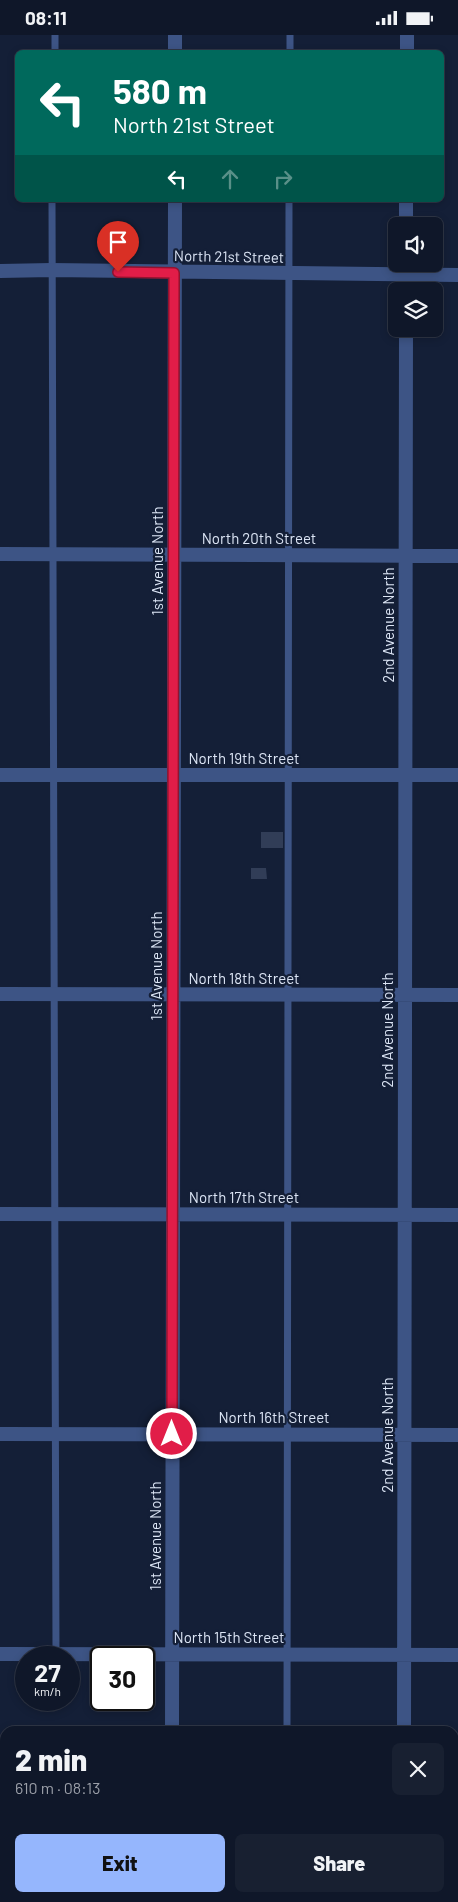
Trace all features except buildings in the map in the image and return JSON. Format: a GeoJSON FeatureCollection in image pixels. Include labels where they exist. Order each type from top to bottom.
{"type":"FeatureCollection","features":[{"type":"Feature","properties":{"kind":"street"},"geometry":{"type":"LineString","coordinates":[[175,35],[175,50]]}},
{"type":"Feature","properties":{"kind":"street"},"geometry":{"type":"LineString","coordinates":[[406,50],[407,35]]}},
{"type":"Feature","properties":{"kind":"street","name":"1st Avenue North"},"geometry":{"type":"LineString","coordinates":[[172,1726],[174,202]]}},
{"type":"Feature","properties":{"kind":"street"},"geometry":{"type":"LineString","coordinates":[[406,202],[406,217]]}},
{"type":"Feature","properties":{"kind":"street","name":"North 21st Street"},"geometry":{"type":"LineString","coordinates":[[0,271],[51,270],[289,274],[388,270]]}},
{"type":"Feature","properties":{"kind":"street","name":"North 21st Street"},"geometry":{"type":"LineString","coordinates":[[432,272],[458,275]]}},
{"type":"Feature","properties":{"kind":"street","name":"2nd Avenue North"},"geometry":{"type":"LineString","coordinates":[[404,1726],[406,337]]}},
{"type":"Feature","properties":{"kind":"street","name":"North 20th Street"},"geometry":{"type":"LineString","coordinates":[[0,554],[458,556]]}},
{"type":"Feature","properties":{"kind":"street","name":"North 19th Street"},"geometry":{"type":"LineString","coordinates":[[0,775],[458,775]]}},
{"type":"Feature","properties":{"kind":"street","name":"North 18th Street"},"geometry":{"type":"LineString","coordinates":[[0,994],[458,995]]}},
{"type":"Feature","properties":{"kind":"street","name":"North 17th Street"},"geometry":{"type":"LineString","coordinates":[[0,1214],[458,1215]]}},
{"type":"Feature","properties":{"kind":"street","name":"North 16th Street"},"geometry":{"type":"LineString","coordinates":[[0,1434],[458,1435]]}},
{"type":"Feature","properties":{"kind":"street","name":"North 15th Street"},"geometry":{"type":"LineString","coordinates":[[0,1654],[15,1654]]}},
{"type":"Feature","properties":{"kind":"street","name":"North 15th Street"},"geometry":{"type":"LineString","coordinates":[[80,1654],[458,1655]]}},
{"type":"Feature","properties":{"kind":"lane"},"geometry":{"type":"LineString","coordinates":[[55,35],[55,50]]}},
{"type":"Feature","properties":{"kind":"lane"},"geometry":{"type":"LineString","coordinates":[[290,35],[290,50]]}},
{"type":"Feature","properties":{"kind":"lane"},"geometry":{"type":"LineString","coordinates":[[52,202],[56,1646]]}},
{"type":"Feature","properties":{"kind":"lane"},"geometry":{"type":"LineString","coordinates":[[287,1726],[286,1434],[290,776],[288,555],[289,202]]}},
{"type":"Feature","properties":{"kind":"route"},"geometry":{"type":"LineString","coordinates":[[118,272],[174,273],[172,1434]]}}]}
